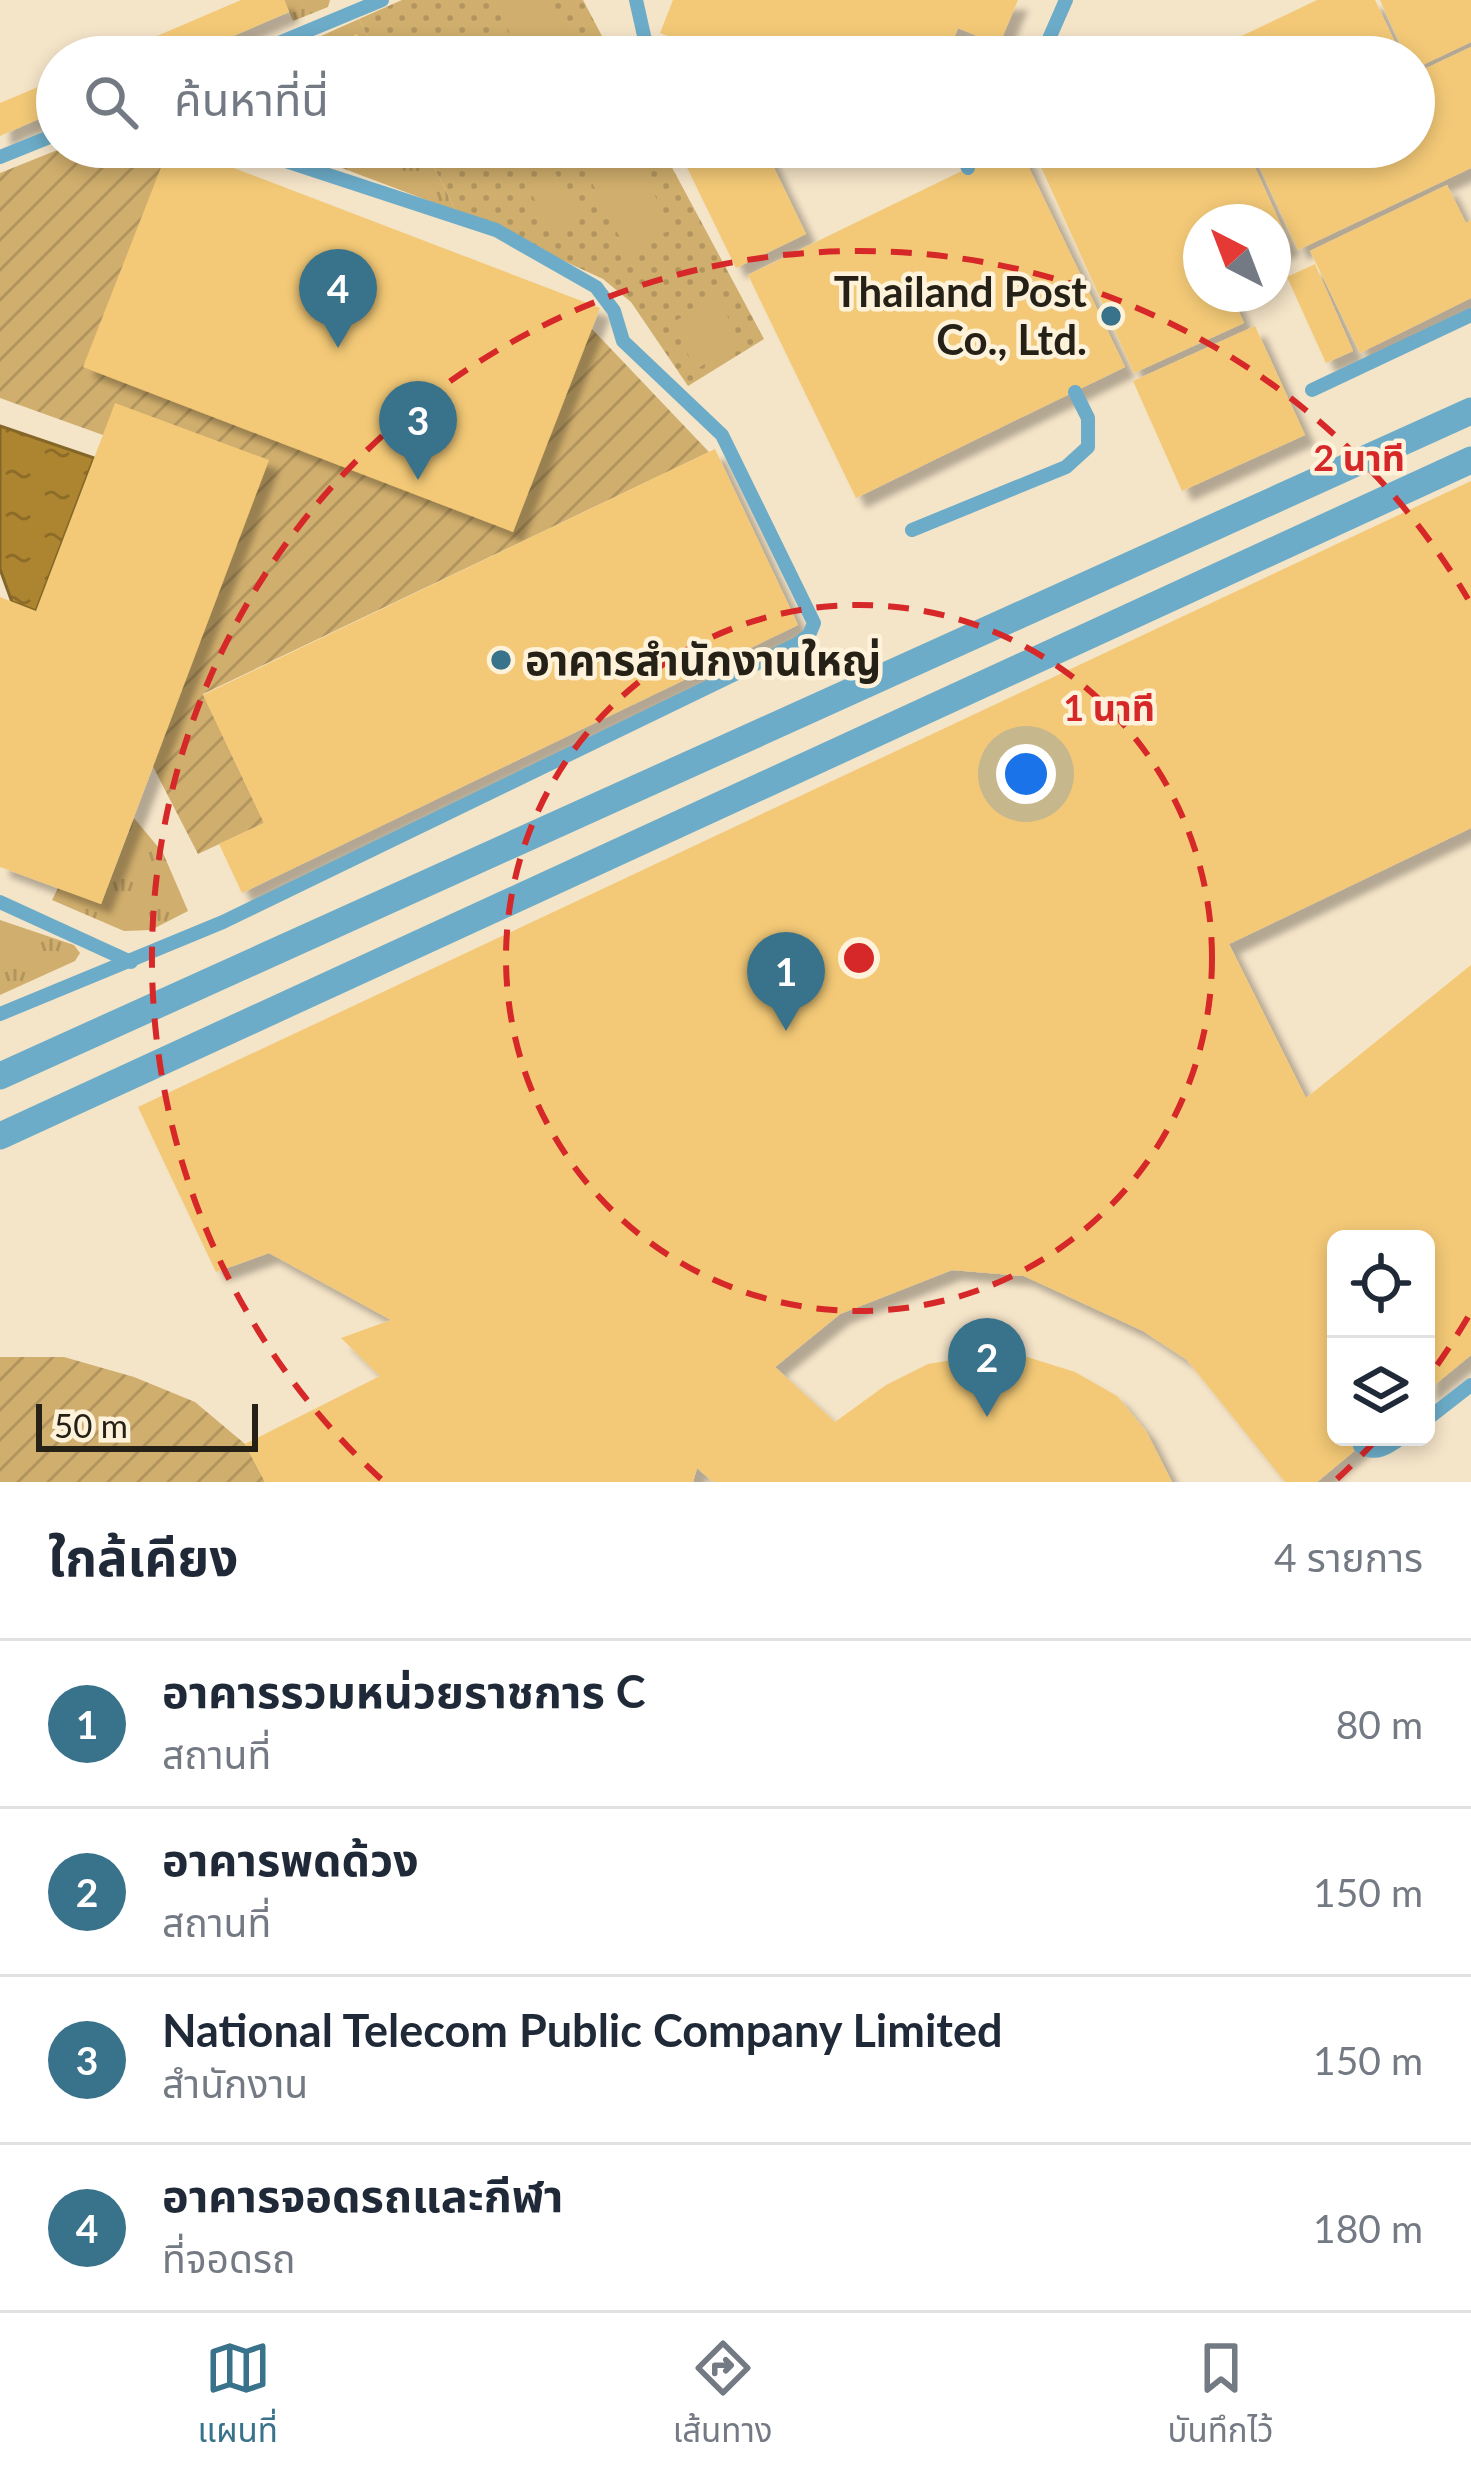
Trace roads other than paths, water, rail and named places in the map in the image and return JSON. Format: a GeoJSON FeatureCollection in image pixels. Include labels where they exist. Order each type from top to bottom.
{"type":"FeatureCollection","features":[{"type":"Feature","properties":{"kind":"street"},"geometry":{"type":"LineString","coordinates":[[0,1076],[1471,411]]}},
{"type":"Feature","properties":{"kind":"street"},"geometry":{"type":"LineString","coordinates":[[0,1136],[1471,460]]}},
{"type":"Feature","properties":{"kind":"lane"},"geometry":{"type":"LineString","coordinates":[[295,36],[382,0]]}},
{"type":"Feature","properties":{"kind":"lane"},"geometry":{"type":"LineString","coordinates":[[636,0],[644,36]]}},
{"type":"Feature","properties":{"kind":"lane"},"geometry":{"type":"LineString","coordinates":[[1050,36],[1066,0]]}},
{"type":"Feature","properties":{"kind":"lane"},"geometry":{"type":"LineString","coordinates":[[0,157],[36,142]]}},
{"type":"Feature","properties":{"kind":"lane"},"geometry":{"type":"LineString","coordinates":[[0,1014],[223,922],[797,644],[809,635],[814,623],[722,435],[623,341],[614,311],[596,287],[496,230],[308,168]]}},
{"type":"Feature","properties":{"kind":"lane"},"geometry":{"type":"LineString","coordinates":[[1312,390],[1471,315]]}},
{"type":"Feature","properties":{"kind":"lane"},"geometry":{"type":"LineString","coordinates":[[912,530],[1066,467],[1088,447],[1088,418],[1075,392]]}},
{"type":"Feature","properties":{"kind":"lane"},"geometry":{"type":"LineString","coordinates":[[0,902],[131,962]]}},
{"type":"Feature","properties":{"kind":"lane"},"geometry":{"type":"LineString","coordinates":[[1435,1413],[1471,1385]]}},
{"type":"Feature","properties":{"kind":"lane"},"geometry":{"type":"LineString","coordinates":[[1360,1446],[1374,1451],[1391,1446]]}},
{"type":"Feature","properties":{"kind":"water"},"geometry":{"type":"Polygon","coordinates":[[[0,426],[94,458],[36,611],[12,602],[0,569],[0,426]]]}},
{"type":"Feature","properties":{"kind":"place","name":"Thailand Post Co., Ltd."},"geometry":{"type":"Point","coordinates":[1111,316]}},
{"type":"Feature","properties":{"kind":"place","name":"อาคารจอดรถและกีฬา"},"geometry":{"type":"Point","coordinates":[338,348]}},
{"type":"Feature","properties":{"kind":"place","name":"National Telecom Public Company Limited"},"geometry":{"type":"Point","coordinates":[418,480]}},
{"type":"Feature","properties":{"kind":"place","name":"อาคารสำนักงานใหญ่"},"geometry":{"type":"Point","coordinates":[501,660]}},
{"type":"Feature","properties":{"kind":"place","name":"อาคารรวมหน่วยราชการ C"},"geometry":{"type":"Point","coordinates":[786,1031]}},
{"type":"Feature","properties":{"kind":"place","name":"อาคารพดด้วง"},"geometry":{"type":"Point","coordinates":[987,1417]}}]}
